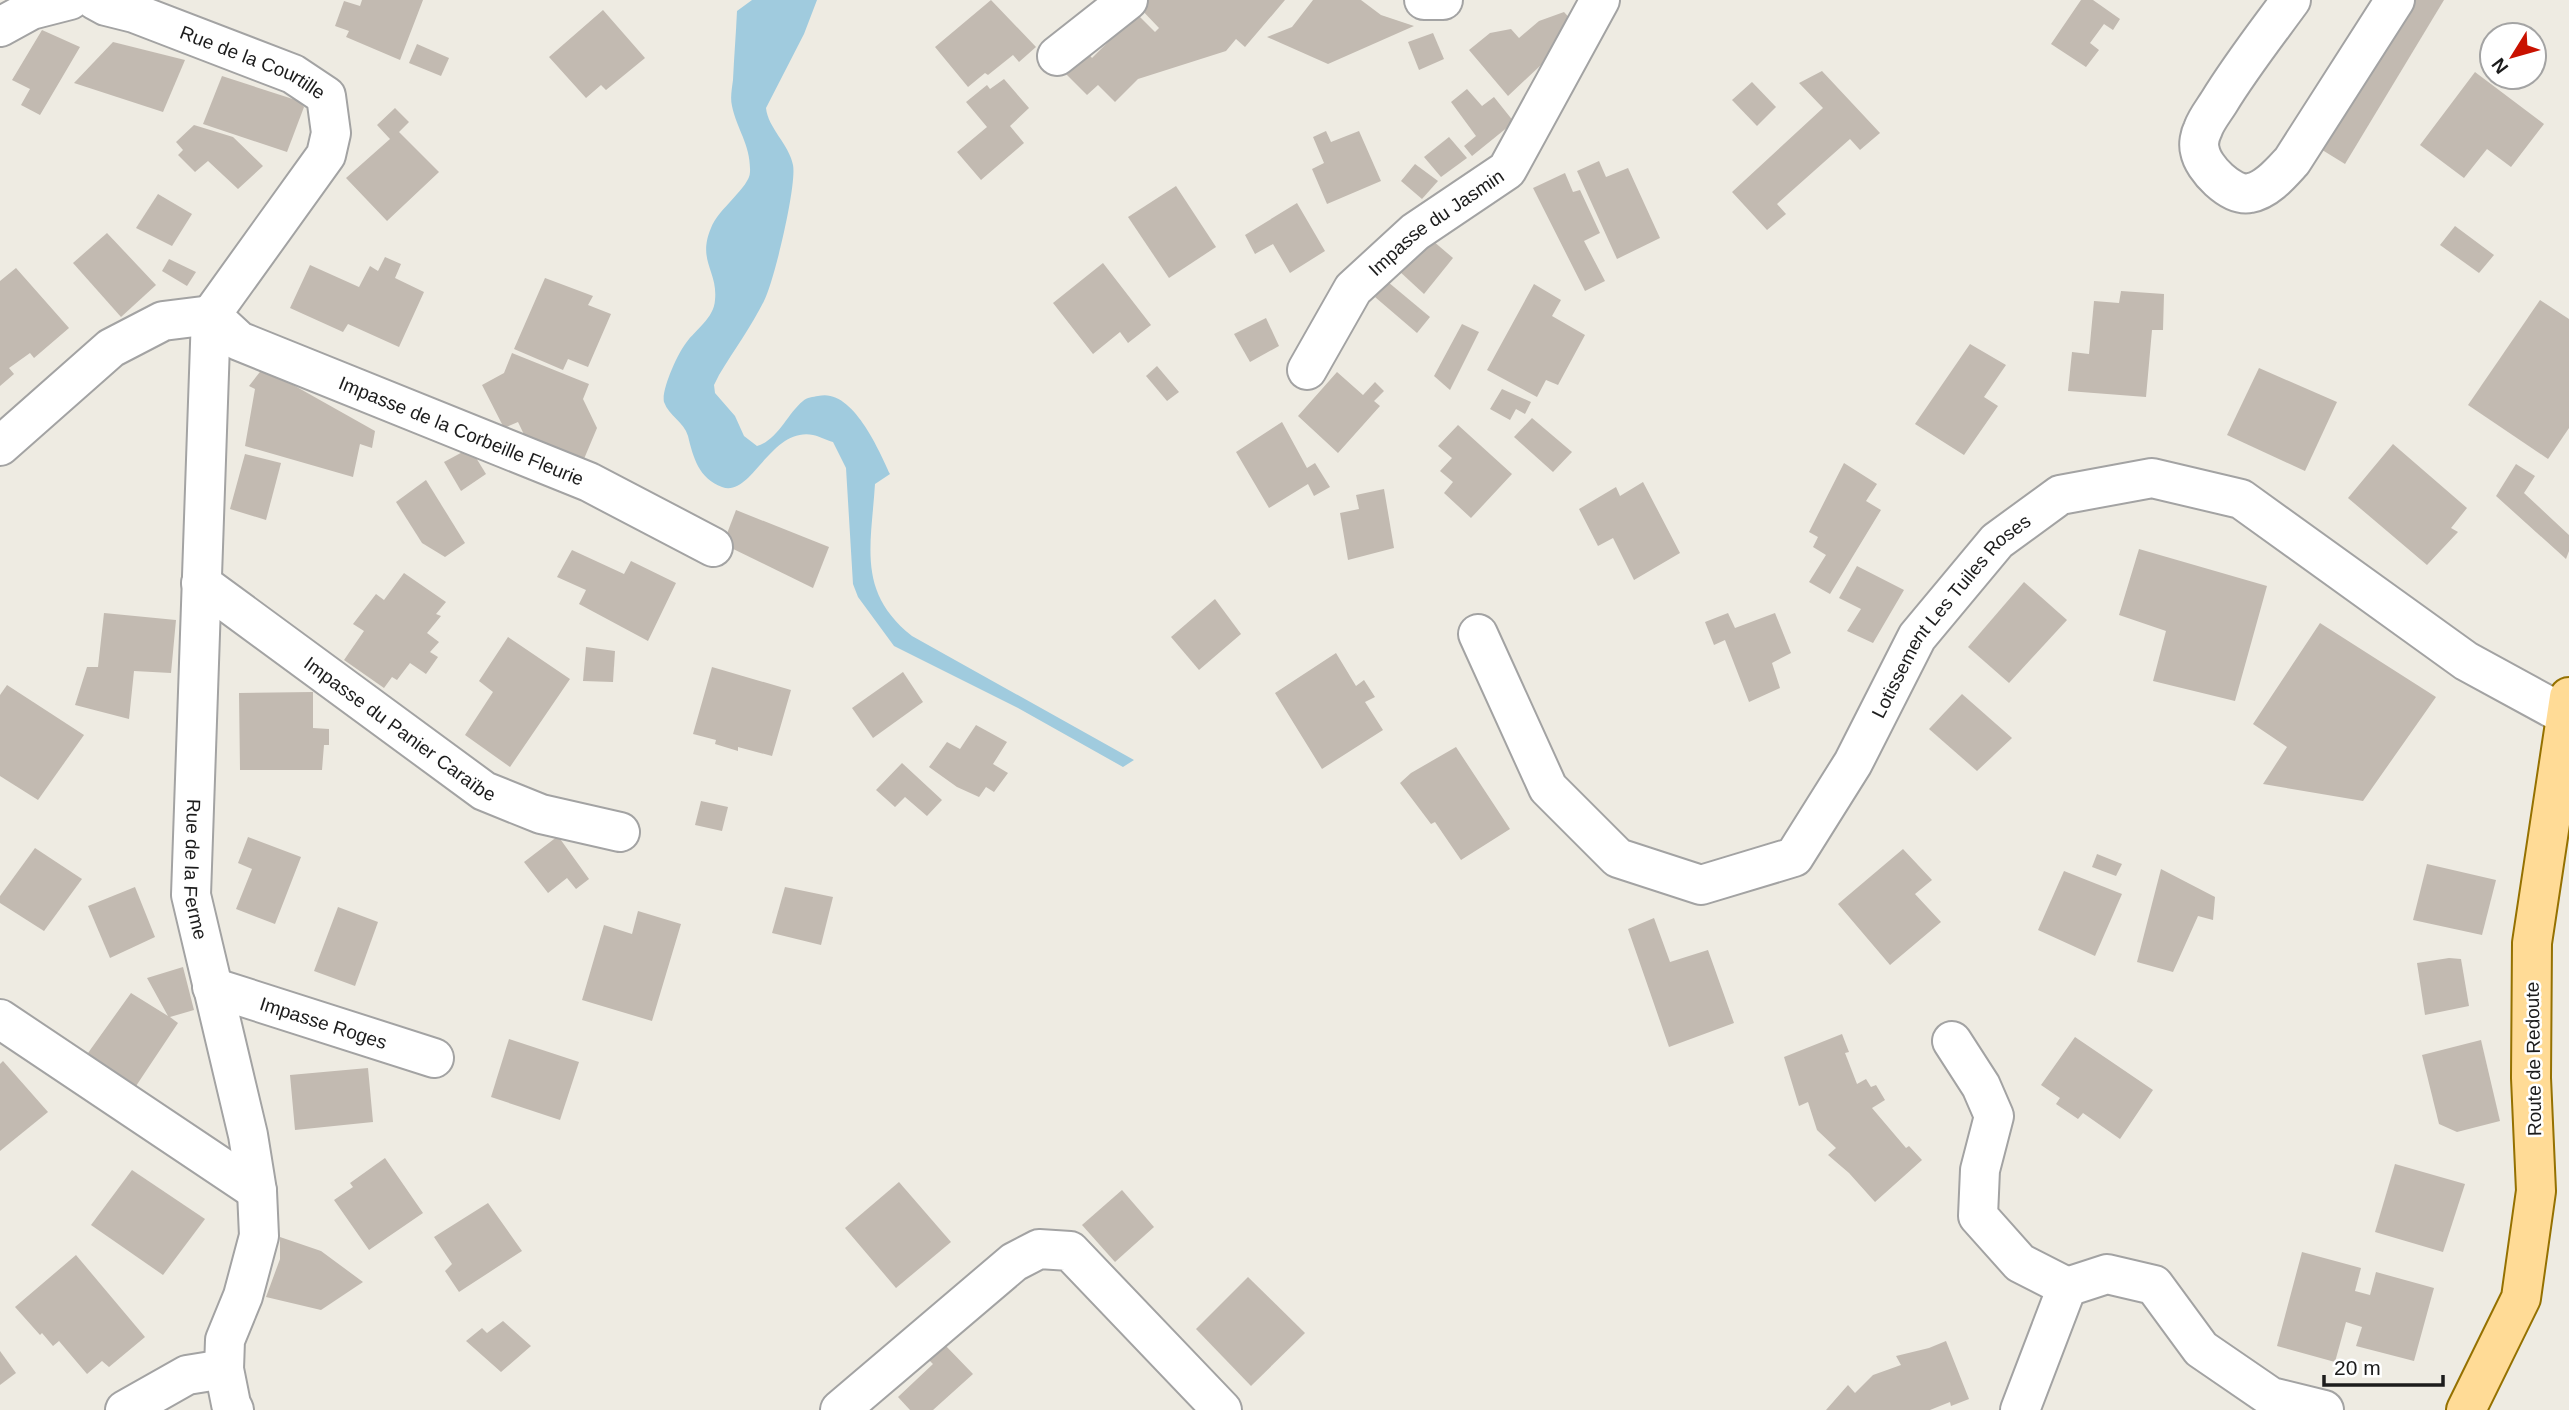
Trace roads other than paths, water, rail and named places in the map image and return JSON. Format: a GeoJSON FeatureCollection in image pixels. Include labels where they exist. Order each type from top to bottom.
{"type":"FeatureCollection","features":[{"type":"Feature","properties":{"kind":"main road","name":"Route de Redoute"},"geometry":{"type":"LineString","coordinates":[[2466,1410],[2521,1298],[2523,1285],[2536,1191],[2532,1078],[2532,943],[2567,706]]}},
{"type":"Feature","properties":{"kind":"street"},"geometry":{"type":"LineString","coordinates":[[0,27],[31,10],[69,0]]}},
{"type":"Feature","properties":{"kind":"street","name":"Rue de la Courtille"},"geometry":{"type":"LineString","coordinates":[[95,0],[106,6],[142,6],[293,74],[327,96],[331,133],[326,155],[211,315]]}},
{"type":"Feature","properties":{"kind":"street"},"geometry":{"type":"LineString","coordinates":[[1056,56],[1128,0]]}},
{"type":"Feature","properties":{"kind":"street"},"geometry":{"type":"LineString","coordinates":[[1424,0],[1443,0]]}},
{"type":"Feature","properties":{"kind":"street","name":"Impasse du Jasmin"},"geometry":{"type":"LineString","coordinates":[[1307,370],[1353,289],[1415,232],[1507,170],[1601,0]]}},
{"type":"Feature","properties":{"kind":"street"},"geometry":{"type":"LineString","coordinates":[[2291,0],[2232,82],[2203,128],[2199,143],[2202,157],[2224,186],[2238,192],[2252,193],[2260,189],[2292,161],[2395,0]]}},
{"type":"Feature","properties":{"kind":"street"},"geometry":{"type":"LineString","coordinates":[[0,446],[111,348],[163,321],[211,315]]}},
{"type":"Feature","properties":{"kind":"street","name":"Impasse de la Corbeille Fleurie"},"geometry":{"type":"LineString","coordinates":[[211,315],[239,341],[589,482],[713,547]]}},
{"type":"Feature","properties":{"kind":"street","name":"Rue de la Ferme"},"geometry":{"type":"LineString","coordinates":[[211,315],[191,895],[248,1135],[257,1191],[259,1236],[243,1296],[225,1340],[224,1369],[234,1410]]}},
{"type":"Feature","properties":{"kind":"street","name":"Lotissement Les Tuiles Roses"},"geometry":{"type":"LineString","coordinates":[[1478,634],[1548,788],[1618,858],[1701,885],[1794,857],[1853,763],[1917,636],[1997,541],[2060,495],[2152,478],[2241,499],[2466,661],[2567,706]]}},
{"type":"Feature","properties":{"kind":"street","name":"Impasse du Panier Caraïbe"},"geometry":{"type":"LineString","coordinates":[[201,583],[484,791],[512,805],[541,814],[620,832]]}},
{"type":"Feature","properties":{"kind":"street","name":"Impasse Roges"},"geometry":{"type":"LineString","coordinates":[[212,987],[434,1058]]}},
{"type":"Feature","properties":{"kind":"street"},"geometry":{"type":"LineString","coordinates":[[0,1019],[257,1191]]}},
{"type":"Feature","properties":{"kind":"street"},"geometry":{"type":"LineString","coordinates":[[1952,1041],[1982,1086],[1994,1116],[1980,1170],[1978,1216],[2021,1263],[2067,1287],[2107,1274],[2154,1285],[2201,1349],[2271,1397],[2324,1410]]}},
{"type":"Feature","properties":{"kind":"street"},"geometry":{"type":"LineString","coordinates":[[840,1410],[1014,1262],[1040,1249],[1070,1251],[1222,1410]]}},
{"type":"Feature","properties":{"kind":"street"},"geometry":{"type":"LineString","coordinates":[[2020,1410],[2067,1287]]}},
{"type":"Feature","properties":{"kind":"street"},"geometry":{"type":"LineString","coordinates":[[125,1410],[187,1376],[224,1369]]}},
{"type":"Feature","properties":{"kind":"water"},"geometry":{"type":"Polygon","coordinates":[[[752,0],[817,0],[804,34],[766,108],[793,165],[792,192],[779,255],[764,301],[719,375],[714,385],[715,393],[735,416],[744,436],[757,446],[777,433],[797,406],[808,398],[830,396],[853,410],[871,436],[890,474],[875,484],[870,548],[875,585],[882,603],[894,619],[912,636],[1134,760],[1123,767],[1018,708],[894,646],[858,597],[853,584],[846,468],[833,442],[813,435],[798,435],[773,451],[743,482],[733,488],[722,487],[702,473],[686,431],[666,407],[665,389],[675,363],[686,343],[708,318],[714,306],[715,290],[707,258],[707,239],[720,213],[749,178],[750,162],[734,115],[731,96],[737,11],[752,0]]]}}]}
